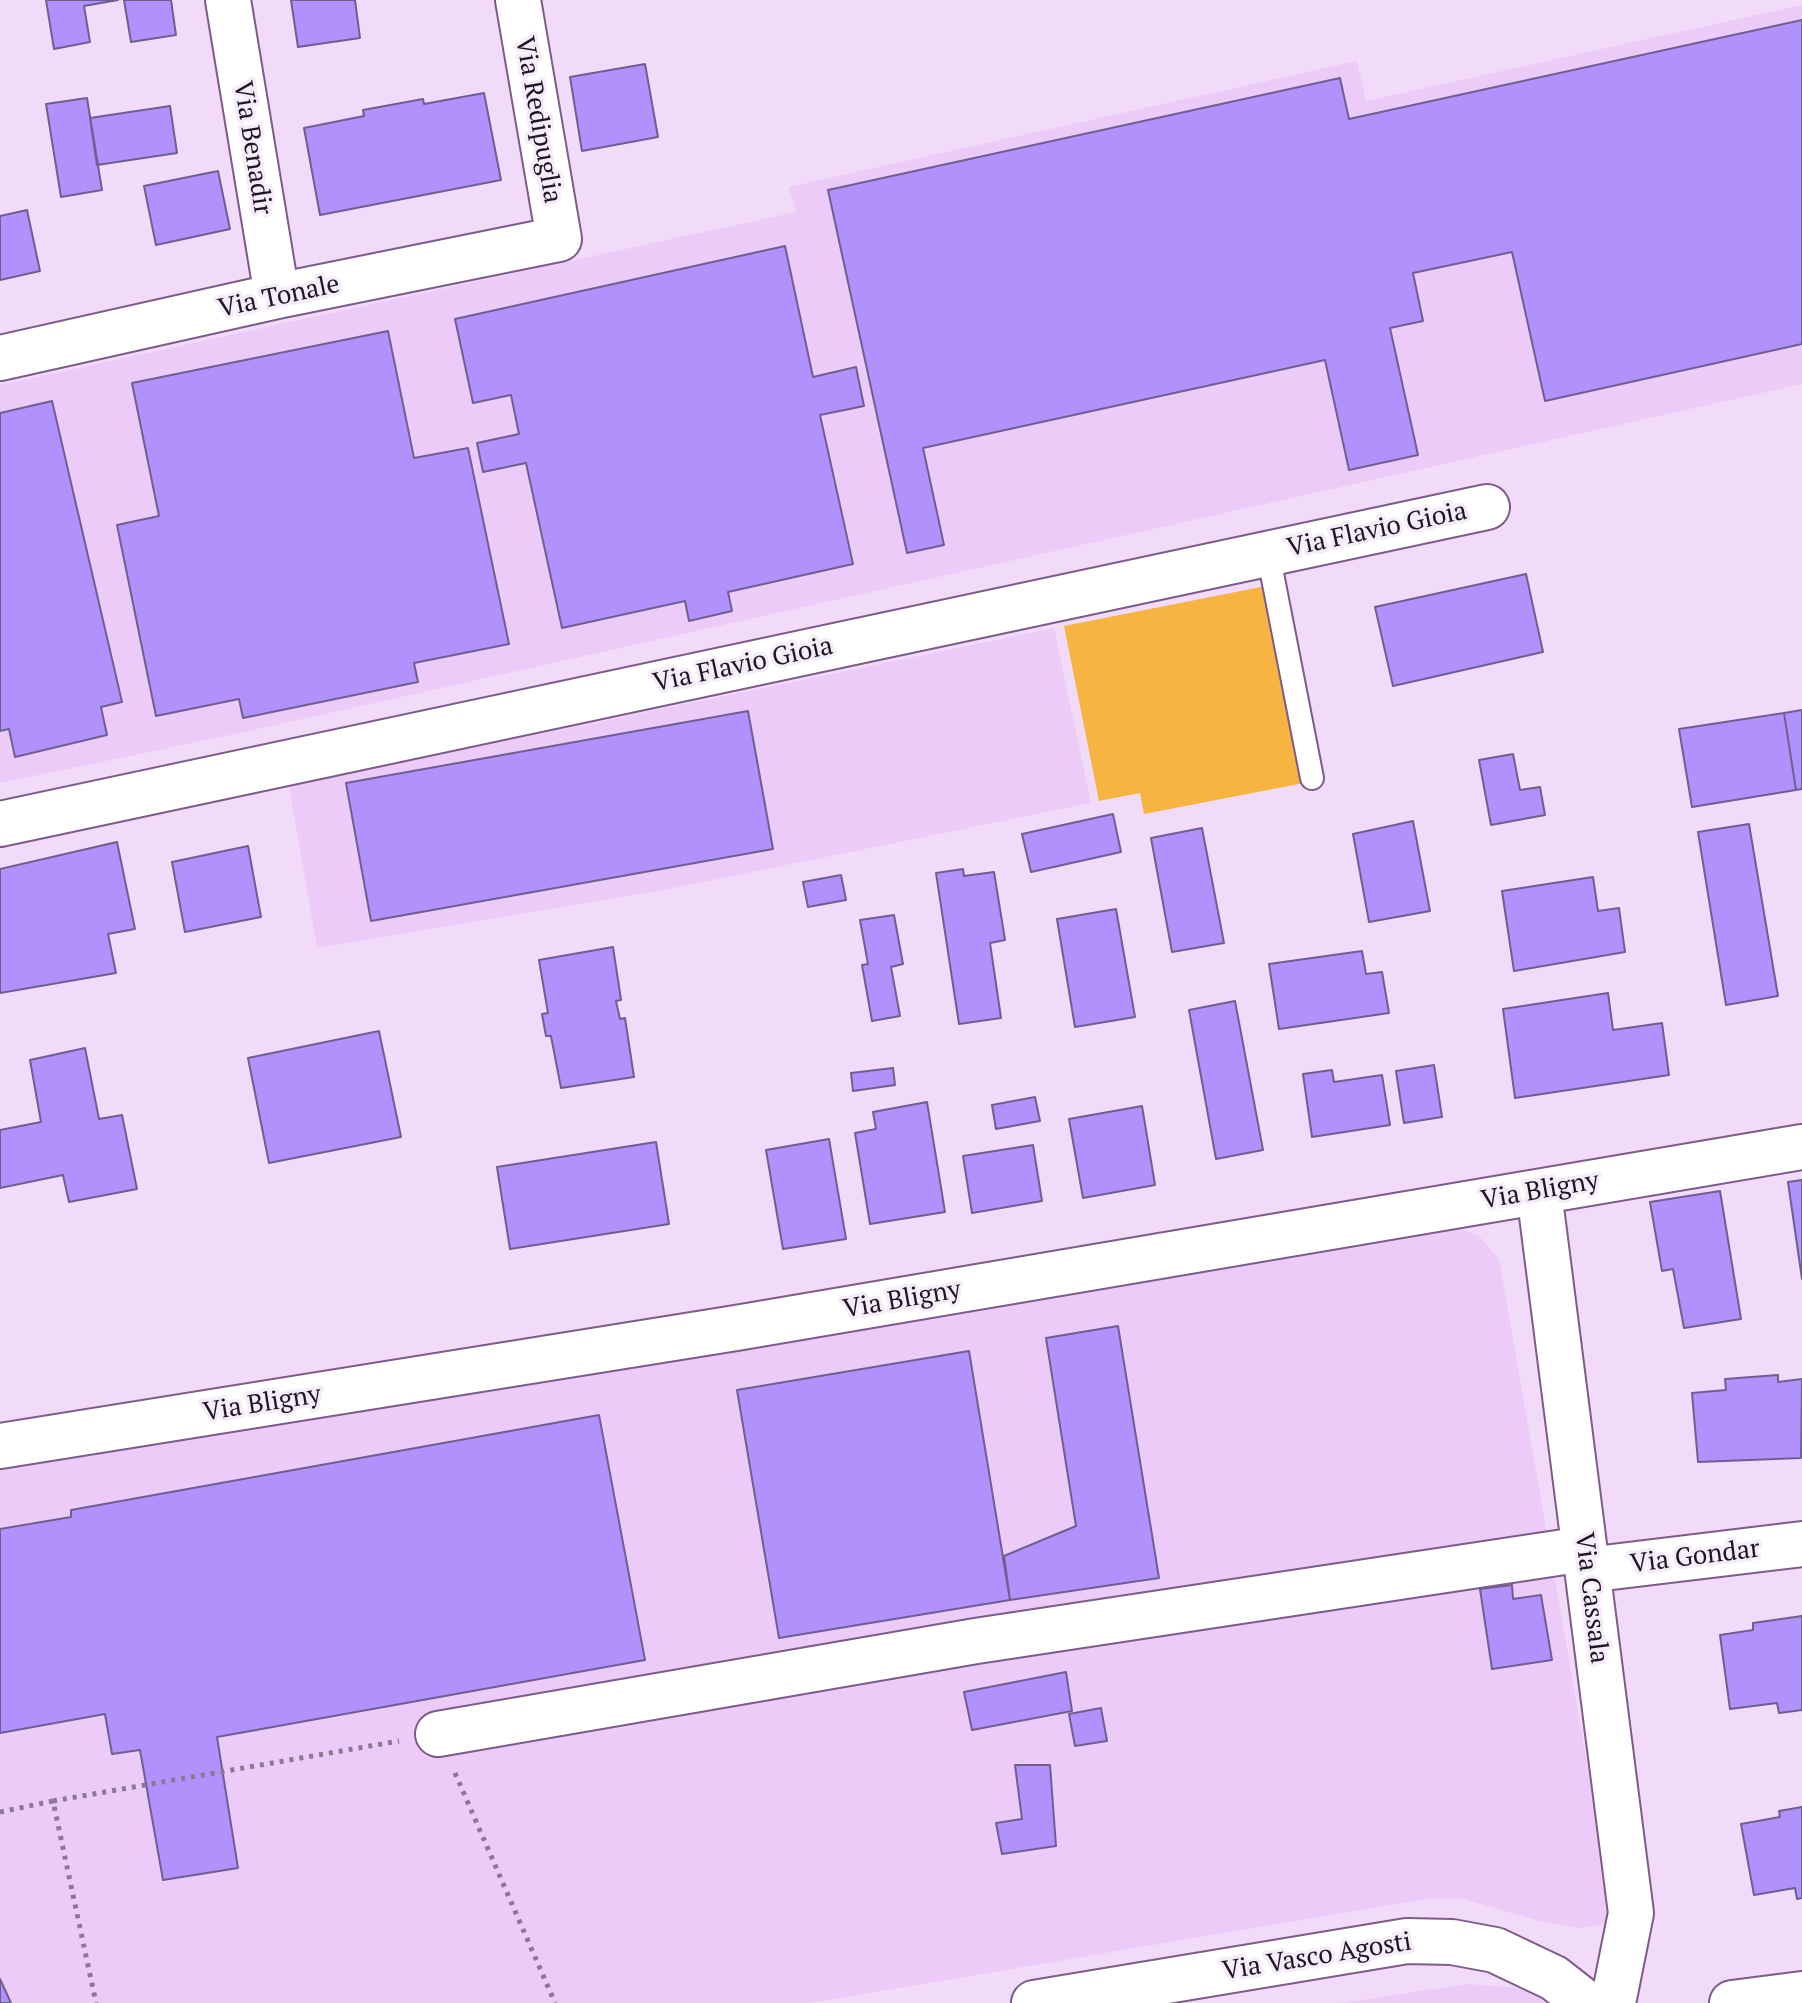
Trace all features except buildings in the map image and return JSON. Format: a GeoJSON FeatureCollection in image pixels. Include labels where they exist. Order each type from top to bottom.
{"type":"FeatureCollection","features":[{"type":"Feature","properties":{"kind":"street","name":"Via Benadir"},"geometry":{"type":"LineString","coordinates":[[228,0],[277,296]]}},
{"type":"Feature","properties":{"kind":"street","name":"Via Redipuglia"},"geometry":{"type":"LineString","coordinates":[[518,0],[559,239]]}},
{"type":"Feature","properties":{"kind":"street","name":"Via Tonale"},"geometry":{"type":"LineString","coordinates":[[0,358],[277,296],[559,239]]}},
{"type":"Feature","properties":{"kind":"street","name":"Via Flavio Gioia"},"geometry":{"type":"LineString","coordinates":[[0,824],[1487,507]]}},
{"type":"Feature","properties":{"kind":"street","name":"Via Bligny"},"geometry":{"type":"LineString","coordinates":[[0,1446],[751,1326],[1802,1147]]}},
{"type":"Feature","properties":{"kind":"street","name":"Via Cassala"},"geometry":{"type":"LineString","coordinates":[[1539,1192],[1631,1913],[1613,2003]]}},
{"type":"Feature","properties":{"kind":"street","name":"Via Gondar"},"geometry":{"type":"LineString","coordinates":[[438,1734],[976,1641],[1586,1560],[1802,1544]]}},
{"type":"Feature","properties":{"kind":"street","name":"Via Vasco Agosti"},"geometry":{"type":"LineString","coordinates":[[1034,2003],[1407,1941],[1452,1942],[1495,1950],[1554,1978],[1586,2003]]}},
{"type":"Feature","properties":{"kind":"street"},"geometry":{"type":"LineString","coordinates":[[1732,2003],[1802,1994]]}},
{"type":"Feature","properties":{"kind":"lane"},"geometry":{"type":"LineString","coordinates":[[1268,553],[1312,778]]}},
{"type":"Feature","properties":{"kind":"path"},"geometry":{"type":"LineString","coordinates":[[0,1812],[438,1734],[555,2003]]}},
{"type":"Feature","properties":{"kind":"path"},"geometry":{"type":"LineString","coordinates":[[53,1801],[96,2003]]}},
{"type":"Feature","properties":{"kind":"shaded area"},"geometry":{"type":"Polygon","coordinates":[[[1802,5],[1802,384],[235,734],[0,783],[0,385],[796,212],[789,187],[1357,61],[1366,101],[1802,5]]]}},
{"type":"Feature","properties":{"kind":"shaded area"},"geometry":{"type":"Polygon","coordinates":[[[1266,586],[1304,783],[1144,814],[1140,793],[1099,801],[1064,626],[1266,586]]]}},
{"type":"Feature","properties":{"kind":"shaded area"},"geometry":{"type":"Polygon","coordinates":[[[1054,628],[1091,803],[668,889],[317,948],[289,786],[1054,628]]]}},
{"type":"Feature","properties":{"kind":"shaded area"},"geometry":{"type":"Polygon","coordinates":[[[1454,1226],[1479,1236],[1499,1259],[1615,1923],[1581,1928],[1540,1921],[1463,1899],[1432,1898],[809,2003],[0,2003],[0,1468],[1454,1226]]]}},
{"type":"Feature","properties":{"kind":"shaded area"},"geometry":{"type":"Polygon","coordinates":[[[1467,1984],[1525,1988],[1547,2003],[1342,2003],[1467,1984]]]}}]}
